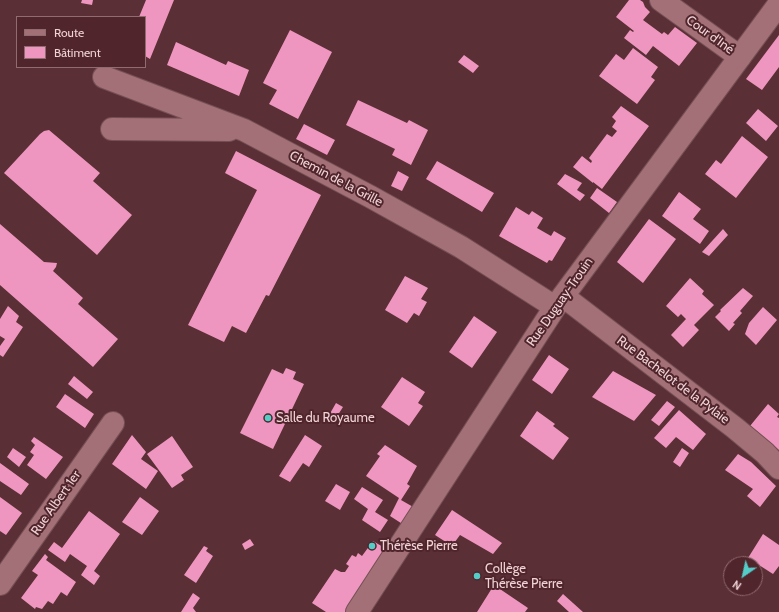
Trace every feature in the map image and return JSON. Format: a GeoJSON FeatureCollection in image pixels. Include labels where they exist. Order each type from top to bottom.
{"type":"FeatureCollection","features":[{"type":"Feature","properties":{"kind":"street","name":"Cour d'Iné"},"geometry":{"type":"LineString","coordinates":[[661,0],[740,57]]}},
{"type":"Feature","properties":{"kind":"street","name":"Rue Duguay-Trouin"},"geometry":{"type":"LineString","coordinates":[[357,612],[559,301],[779,4]]}},
{"type":"Feature","properties":{"kind":"street","name":"Chemin de la Grille"},"geometry":{"type":"LineString","coordinates":[[104,77],[244,130],[371,197],[559,301]]}},
{"type":"Feature","properties":{"kind":"street"},"geometry":{"type":"LineString","coordinates":[[112,129],[244,130]]}},
{"type":"Feature","properties":{"kind":"street","name":"Rue Bachelot de la Pylaie"},"geometry":{"type":"LineString","coordinates":[[559,301],[735,428],[765,453],[779,468]]}},
{"type":"Feature","properties":{"kind":"street","name":"Rue Albert 1er"},"geometry":{"type":"LineString","coordinates":[[0,584],[113,422]]}},
{"type":"Feature","properties":{"kind":"building"},"geometry":{"type":"Polygon","coordinates":[[[82,0],[93,0],[92,5],[81,3],[82,0]]]}},
{"type":"Feature","properties":{"kind":"building"},"geometry":{"type":"Polygon","coordinates":[[[146,0],[174,0],[150,59],[146,57],[146,16],[139,16],[146,0]]]}},
{"type":"Feature","properties":{"kind":"building"},"geometry":{"type":"Polygon","coordinates":[[[629,0],[640,0],[643,2],[645,7],[650,12],[643,20],[662,34],[664,32],[668,35],[675,27],[697,43],[679,66],[653,46],[646,55],[624,38],[630,30],[633,32],[634,31],[616,17],[629,0]]]}},
{"type":"Feature","properties":{"kind":"building"},"geometry":{"type":"Polygon","coordinates":[[[290,30],[332,52],[298,119],[269,104],[277,90],[263,83],[290,30]]]}},
{"type":"Feature","properties":{"kind":"building"},"geometry":{"type":"Polygon","coordinates":[[[779,35],[779,67],[762,90],[746,79],[779,35]]]}},
{"type":"Feature","properties":{"kind":"building"},"geometry":{"type":"Polygon","coordinates":[[[176,42],[226,65],[228,61],[249,70],[239,96],[167,65],[176,42]]]}},
{"type":"Feature","properties":{"kind":"building"},"geometry":{"type":"Polygon","coordinates":[[[633,48],[658,67],[651,77],[655,80],[637,104],[599,76],[616,54],[624,60],[633,48]]]}},
{"type":"Feature","properties":{"kind":"building"},"geometry":{"type":"Polygon","coordinates":[[[464,55],[479,66],[473,73],[458,62],[464,55]]]}},
{"type":"Feature","properties":{"kind":"building"},"geometry":{"type":"Polygon","coordinates":[[[358,100],[407,123],[409,120],[428,130],[411,165],[392,155],[395,149],[346,125],[358,100]]]}},
{"type":"Feature","properties":{"kind":"building"},"geometry":{"type":"Polygon","coordinates":[[[621,106],[649,126],[602,189],[573,167],[582,156],[591,163],[592,161],[589,158],[607,134],[612,137],[617,131],[612,127],[616,121],[612,117],[621,106]]]}},
{"type":"Feature","properties":{"kind":"building"},"geometry":{"type":"Polygon","coordinates":[[[758,109],[778,126],[766,141],[746,123],[758,109]]]}},
{"type":"Feature","properties":{"kind":"building"},"geometry":{"type":"Polygon","coordinates":[[[304,124],[335,140],[327,155],[296,139],[304,124]]]}},
{"type":"Feature","properties":{"kind":"building"},"geometry":{"type":"Polygon","coordinates":[[[49,130],[100,173],[93,181],[132,215],[97,255],[4,173],[40,134],[49,130]]]}},
{"type":"Feature","properties":{"kind":"building"},"geometry":{"type":"Polygon","coordinates":[[[742,136],[768,157],[736,198],[705,174],[716,160],[721,164],[742,136]]]}},
{"type":"Feature","properties":{"kind":"building"},"geometry":{"type":"Polygon","coordinates":[[[236,151],[321,195],[269,296],[266,295],[246,333],[232,326],[224,342],[188,325],[257,190],[225,173],[236,151]]]}},
{"type":"Feature","properties":{"kind":"building"},"geometry":{"type":"Polygon","coordinates":[[[437,161],[494,193],[482,212],[426,179],[437,161]]]}},
{"type":"Feature","properties":{"kind":"building"},"geometry":{"type":"Polygon","coordinates":[[[398,171],[409,177],[402,191],[391,186],[398,171]]]}},
{"type":"Feature","properties":{"kind":"building"},"geometry":{"type":"Polygon","coordinates":[[[565,174],[582,183],[577,190],[585,195],[580,201],[557,184],[565,174]]]}},
{"type":"Feature","properties":{"kind":"building"},"geometry":{"type":"Polygon","coordinates":[[[597,188],[617,202],[609,213],[590,198],[597,188]]]}},
{"type":"Feature","properties":{"kind":"building"},"geometry":{"type":"Polygon","coordinates":[[[679,192],[701,209],[693,219],[709,231],[700,244],[662,216],[679,192]]]}},
{"type":"Feature","properties":{"kind":"building"},"geometry":{"type":"Polygon","coordinates":[[[516,207],[529,215],[532,211],[543,218],[537,228],[551,236],[554,231],[566,238],[552,261],[549,260],[547,263],[499,236],[516,207]]]}},
{"type":"Feature","properties":{"kind":"building"},"geometry":{"type":"Polygon","coordinates":[[[649,219],[676,239],[643,283],[617,262],[649,219]]]}},
{"type":"Feature","properties":{"kind":"building"},"geometry":{"type":"Polygon","coordinates":[[[0,224],[44,262],[57,263],[53,271],[83,298],[78,304],[118,339],[93,367],[0,285],[0,224]]]}},
{"type":"Feature","properties":{"kind":"building"},"geometry":{"type":"Polygon","coordinates":[[[723,229],[728,235],[709,256],[702,252],[723,229]]]}},
{"type":"Feature","properties":{"kind":"building"},"geometry":{"type":"Polygon","coordinates":[[[405,276],[428,288],[421,299],[427,302],[419,316],[414,313],[407,323],[385,310],[405,276]]]}},
{"type":"Feature","properties":{"kind":"building"},"geometry":{"type":"Polygon","coordinates":[[[690,278],[704,291],[702,294],[714,305],[694,325],[699,330],[683,347],[671,335],[686,319],[681,314],[678,317],[666,306],[690,278]]]}},
{"type":"Feature","properties":{"kind":"building"},"geometry":{"type":"Polygon","coordinates":[[[743,288],[753,296],[740,311],[742,313],[733,323],[735,324],[729,331],[715,317],[721,311],[720,310],[743,288]]]}},
{"type":"Feature","properties":{"kind":"building"},"geometry":{"type":"Polygon","coordinates":[[[8,306],[19,316],[16,322],[23,327],[3,357],[0,355],[0,346],[5,339],[0,336],[0,319],[8,306]]]}},
{"type":"Feature","properties":{"kind":"building"},"geometry":{"type":"Polygon","coordinates":[[[763,307],[777,320],[756,345],[745,334],[749,323],[763,307]]]}},
{"type":"Feature","properties":{"kind":"building"},"geometry":{"type":"Polygon","coordinates":[[[474,316],[497,332],[472,368],[449,352],[474,316]]]}},
{"type":"Feature","properties":{"kind":"building"},"geometry":{"type":"Polygon","coordinates":[[[549,355],[569,369],[552,394],[532,380],[549,355]]]}},
{"type":"Feature","properties":{"kind":"building","name":"Salle du Royaume"},"geometry":{"type":"Polygon","coordinates":[[[286,368],[296,372],[293,379],[304,384],[273,449],[240,433],[272,369],[283,374],[286,368]]]}},
{"type":"Feature","properties":{"kind":"building"},"geometry":{"type":"Polygon","coordinates":[[[613,371],[656,395],[634,421],[592,397],[613,371]]]}},
{"type":"Feature","properties":{"kind":"building"},"geometry":{"type":"Polygon","coordinates":[[[74,376],[93,392],[87,399],[68,384],[74,376]]]}},
{"type":"Feature","properties":{"kind":"building"},"geometry":{"type":"Polygon","coordinates":[[[402,377],[425,392],[418,403],[423,406],[409,426],[381,407],[402,377]]]}},
{"type":"Feature","properties":{"kind":"building"},"geometry":{"type":"Polygon","coordinates":[[[65,394],[94,414],[85,428],[56,407],[65,394]]]}},
{"type":"Feature","properties":{"kind":"building"},"geometry":{"type":"Polygon","coordinates":[[[667,401],[675,407],[659,426],[651,420],[667,401]]]}},
{"type":"Feature","properties":{"kind":"building"},"geometry":{"type":"Polygon","coordinates":[[[336,403],[343,407],[334,421],[328,417],[336,403]]]}},
{"type":"Feature","properties":{"kind":"building"},"geometry":{"type":"Polygon","coordinates":[[[768,404],[779,414],[777,417],[779,418],[779,450],[750,426],[768,404]]]}},
{"type":"Feature","properties":{"kind":"building"},"geometry":{"type":"Polygon","coordinates":[[[679,410],[706,434],[693,450],[676,437],[666,448],[654,438],[679,410]]]}},
{"type":"Feature","properties":{"kind":"building"},"geometry":{"type":"Polygon","coordinates":[[[537,411],[555,424],[553,426],[569,438],[553,460],[520,436],[537,411]]]}},
{"type":"Feature","properties":{"kind":"building"},"geometry":{"type":"Polygon","coordinates":[[[132,435],[146,452],[141,459],[158,471],[146,489],[112,464],[132,435]]]}},
{"type":"Feature","properties":{"kind":"building"},"geometry":{"type":"Polygon","coordinates":[[[305,435],[322,446],[309,467],[303,463],[290,482],[279,476],[305,435]]]}},
{"type":"Feature","properties":{"kind":"building"},"geometry":{"type":"Polygon","coordinates":[[[172,436],[193,467],[181,475],[184,480],[172,488],[147,454],[172,436]]]}},
{"type":"Feature","properties":{"kind":"building"},"geometry":{"type":"Polygon","coordinates":[[[34,437],[63,457],[46,479],[27,465],[34,455],[30,452],[35,445],[31,441],[34,437]]]}},
{"type":"Feature","properties":{"kind":"building"},"geometry":{"type":"Polygon","coordinates":[[[385,445],[417,466],[407,484],[410,486],[401,500],[415,508],[404,525],[390,516],[399,498],[366,476],[380,456],[377,454],[385,445]]]}},
{"type":"Feature","properties":{"kind":"building"},"geometry":{"type":"Polygon","coordinates":[[[13,448],[26,457],[19,467],[7,457],[13,448]]]}},
{"type":"Feature","properties":{"kind":"building"},"geometry":{"type":"Polygon","coordinates":[[[682,448],[689,453],[680,467],[673,462],[682,448]]]}},
{"type":"Feature","properties":{"kind":"building"},"geometry":{"type":"Polygon","coordinates":[[[738,454],[751,462],[776,486],[760,507],[747,496],[753,489],[725,470],[738,454]]]}},
{"type":"Feature","properties":{"kind":"building"},"geometry":{"type":"Polygon","coordinates":[[[0,463],[29,484],[21,495],[0,481],[0,463]]]}},
{"type":"Feature","properties":{"kind":"building"},"geometry":{"type":"Polygon","coordinates":[[[336,484],[350,492],[340,510],[325,501],[336,484]]]}},
{"type":"Feature","properties":{"kind":"building"},"geometry":{"type":"Polygon","coordinates":[[[362,487],[383,500],[375,512],[388,520],[380,532],[362,520],[368,509],[354,499],[362,487]]]}},
{"type":"Feature","properties":{"kind":"building"},"geometry":{"type":"Polygon","coordinates":[[[0,497],[22,513],[6,535],[0,531],[0,497]]]}},
{"type":"Feature","properties":{"kind":"building"},"geometry":{"type":"Polygon","coordinates":[[[140,497],[159,511],[142,535],[122,522],[140,497]]]}},
{"type":"Feature","properties":{"kind":"building"},"geometry":{"type":"Polygon","coordinates":[[[452,510],[502,543],[493,554],[460,535],[452,546],[435,535],[452,510]]]}},
{"type":"Feature","properties":{"kind":"building"},"geometry":{"type":"Polygon","coordinates":[[[89,511],[120,534],[94,571],[100,576],[94,585],[81,575],[87,566],[70,554],[65,562],[48,550],[54,542],[62,548],[89,511]]]}},
{"type":"Feature","properties":{"kind":"building"},"geometry":{"type":"Polygon","coordinates":[[[763,534],[779,545],[779,566],[773,574],[763,568],[763,556],[749,556],[763,534]]]}},
{"type":"Feature","properties":{"kind":"building"},"geometry":{"type":"Polygon","coordinates":[[[250,539],[254,545],[245,550],[242,544],[250,539]]]}},
{"type":"Feature","properties":{"kind":"building"},"geometry":{"type":"Polygon","coordinates":[[[373,541],[388,550],[347,612],[326,612],[312,603],[335,569],[345,572],[349,566],[346,564],[352,555],[356,557],[358,553],[362,556],[373,541]]]}},
{"type":"Feature","properties":{"kind":"building"},"geometry":{"type":"Polygon","coordinates":[[[204,546],[208,548],[206,551],[213,556],[196,583],[184,575],[204,546]]]}},
{"type":"Feature","properties":{"kind":"building"},"geometry":{"type":"Polygon","coordinates":[[[45,554],[48,557],[46,560],[76,582],[67,596],[61,592],[53,604],[48,601],[42,609],[36,607],[35,609],[21,598],[38,575],[32,571],[45,554]]]}},
{"type":"Feature","properties":{"kind":"building"},"geometry":{"type":"Polygon","coordinates":[[[494,585],[528,608],[525,612],[477,612],[494,585]]]}},
{"type":"Feature","properties":{"kind":"building"},"geometry":{"type":"Polygon","coordinates":[[[193,593],[200,598],[193,608],[196,612],[181,612],[193,593]]]}},
{"type":"Feature","properties":{"kind":"building"},"geometry":{"type":"Polygon","coordinates":[[[563,594],[583,612],[569,612],[557,601],[563,594]]]}},
{"type":"Feature","properties":{"kind":"place","name":"Salle du Royaume"},"geometry":{"type":"Point","coordinates":[268,418]}},
{"type":"Feature","properties":{"kind":"place","name":"Thérèse Pierre"},"geometry":{"type":"Point","coordinates":[372,546]}},
{"type":"Feature","properties":{"kind":"place","name":"Collège Thérèse Pierre"},"geometry":{"type":"Point","coordinates":[477,576]}}]}
